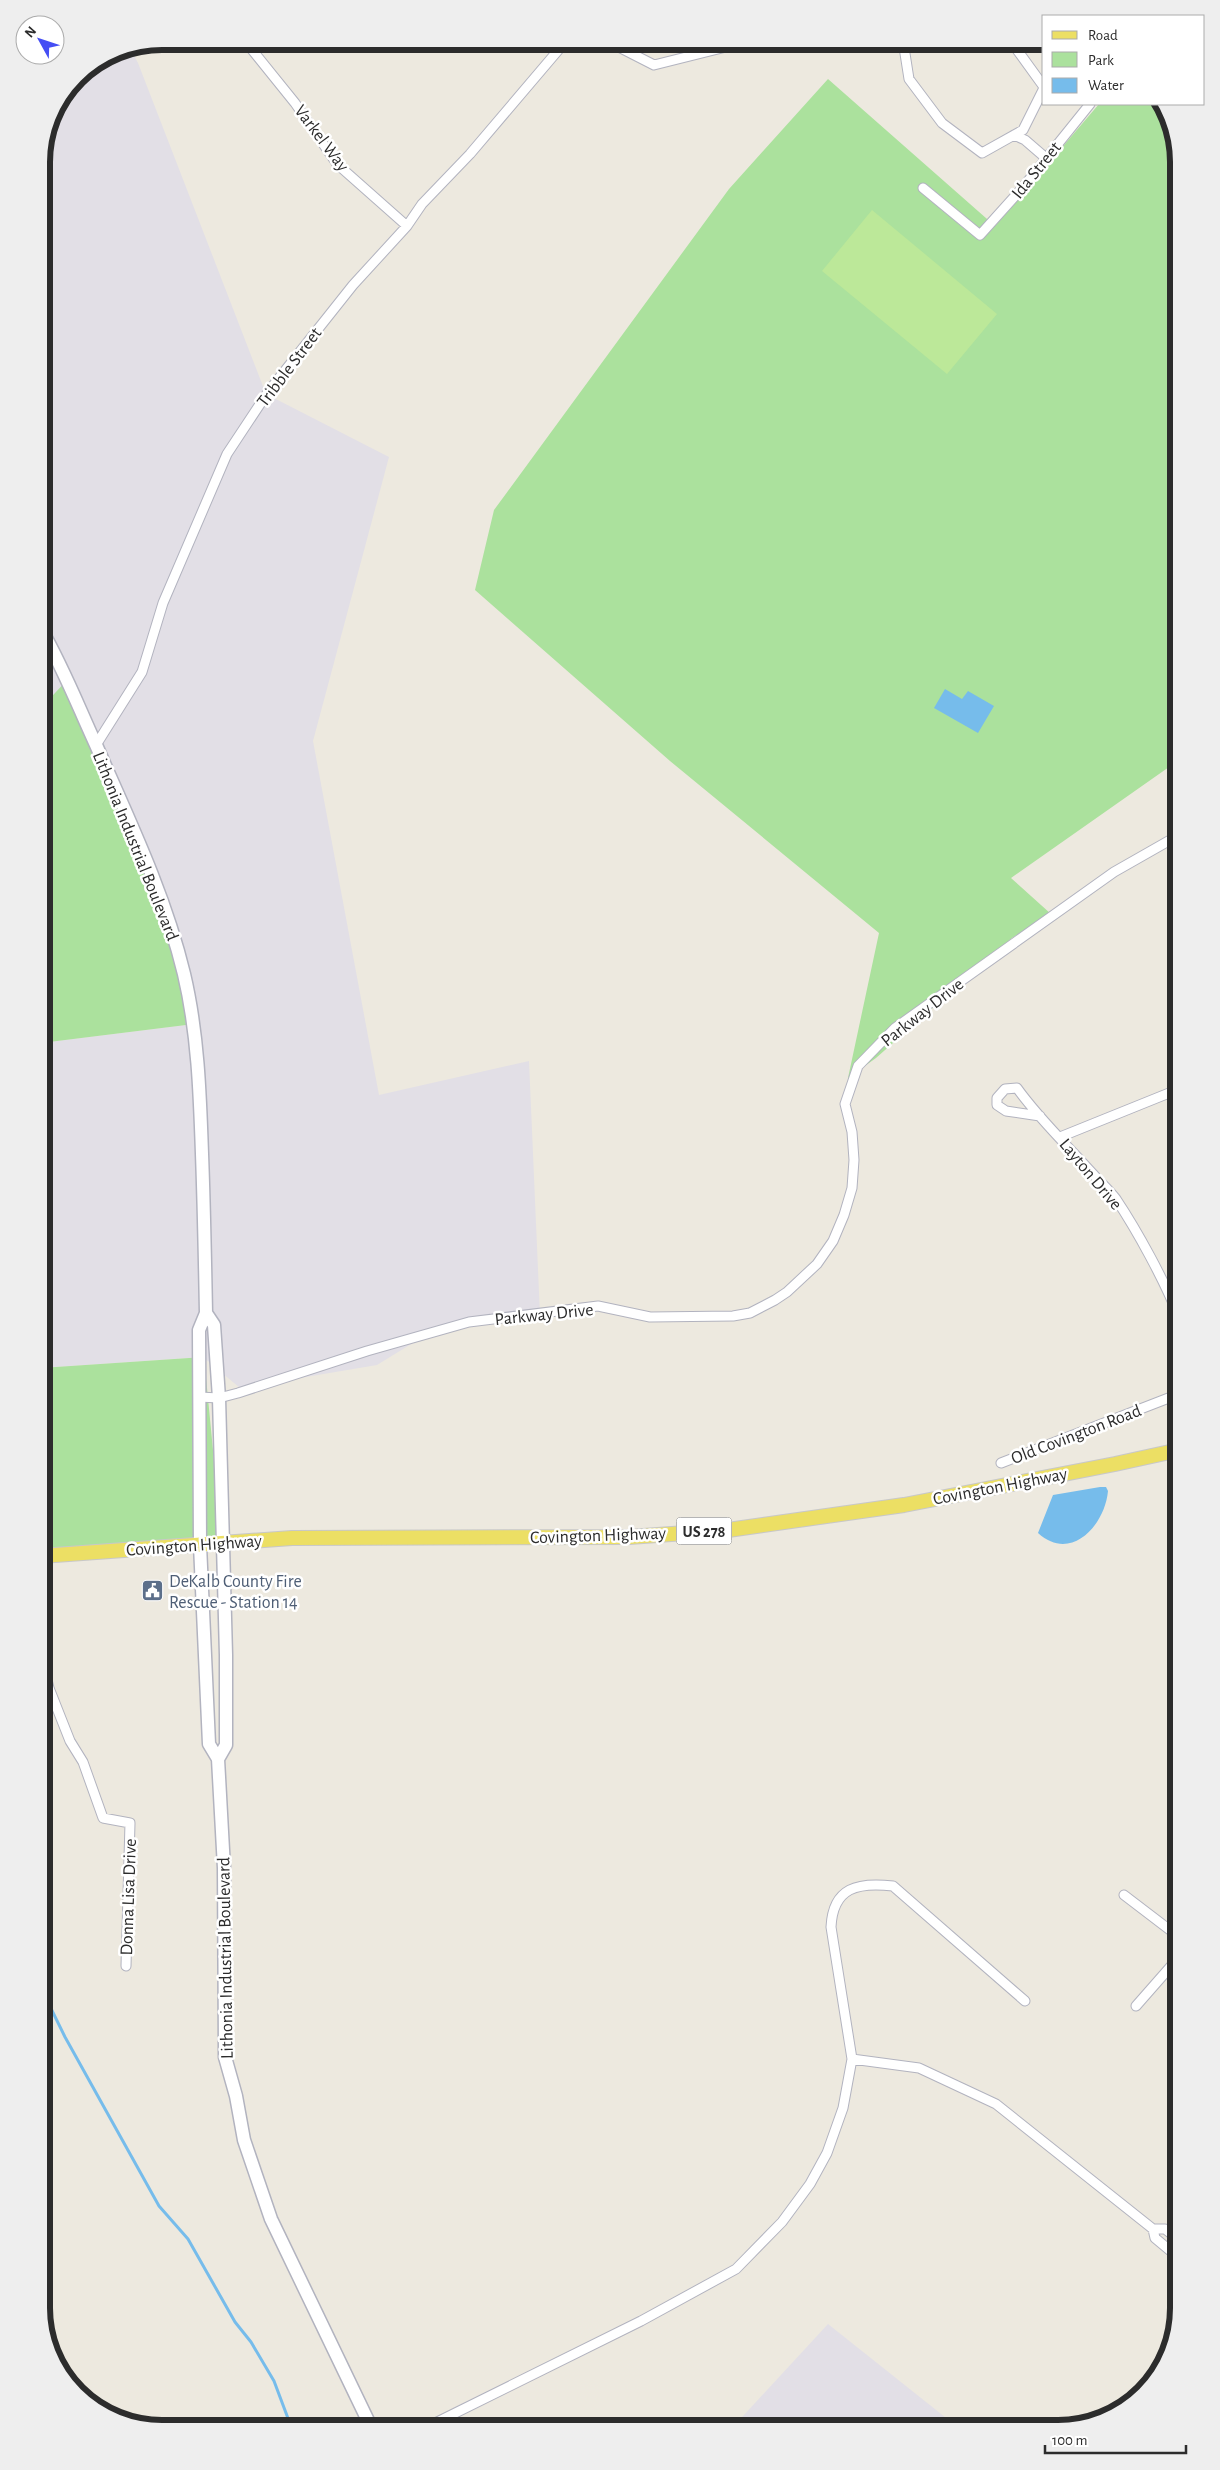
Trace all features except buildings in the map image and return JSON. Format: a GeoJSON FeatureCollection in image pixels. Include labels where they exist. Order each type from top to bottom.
{"type":"FeatureCollection","features":[{"type":"Feature","properties":{"kind":"main road","name":"Lithonia Industrial Boulevard"},"geometry":{"type":"LineString","coordinates":[[50,644],[63,668],[96,745],[159,894],[174,935],[184,976],[197,1060],[206,1313],[199,1330],[200,1545],[209,1744],[218,1759],[224,1868],[225,2057],[236,2096],[244,2140],[271,2219],[368,2420]]}},
{"type":"Feature","properties":{"kind":"main road","name":"Lithonia Industrial Boulevard"},"geometry":{"type":"LineString","coordinates":[[206,1313],[214,1325],[219,1398],[226,1745],[218,1759]]}},
{"type":"Feature","properties":{"kind":"main road","name":"Covington Highway"},"geometry":{"type":"LineString","coordinates":[[50,1555],[299,1538],[629,1537],[728,1530],[904,1505],[1170,1452]]}},
{"type":"Feature","properties":{"kind":"street","name":"Varkel Way"},"geometry":{"type":"LineString","coordinates":[[253,50],[295,103],[337,164],[407,226]]}},
{"type":"Feature","properties":{"kind":"street","name":"Tribble Street"},"geometry":{"type":"LineString","coordinates":[[96,745],[142,672],[163,603],[228,454],[268,392],[353,285],[407,226],[422,204],[470,154],[558,50]]}},
{"type":"Feature","properties":{"kind":"street"},"geometry":{"type":"LineString","coordinates":[[625,50],[654,65],[714,50]]}},
{"type":"Feature","properties":{"kind":"street"},"geometry":{"type":"LineString","coordinates":[[904,50],[909,79],[942,123],[982,153],[1023,130],[1042,91]]}},
{"type":"Feature","properties":{"kind":"street"},"geometry":{"type":"LineString","coordinates":[[1018,50],[1042,84]]}},
{"type":"Feature","properties":{"kind":"street","name":"Ida Street"},"geometry":{"type":"LineString","coordinates":[[923,188],[980,235],[1047,159],[1089,105]]}},
{"type":"Feature","properties":{"kind":"street"},"geometry":{"type":"LineString","coordinates":[[1014,135],[1025,140],[1047,159]]}},
{"type":"Feature","properties":{"kind":"street","name":"Parkway Drive"},"geometry":{"type":"LineString","coordinates":[[199,1397],[219,1398],[469,1322],[598,1306],[650,1317],[733,1316],[750,1313],[788,1292],[817,1264],[833,1241],[844,1215],[852,1188],[854,1160],[852,1132],[845,1104],[858,1066],[903,1022],[1114,872],[1170,840]]}},
{"type":"Feature","properties":{"kind":"street","name":"Layton Drive"},"geometry":{"type":"LineString","coordinates":[[1040,1116],[1006,1111],[998,1106],[997,1098],[1005,1089],[1017,1088],[1115,1199],[1170,1294]]}},
{"type":"Feature","properties":{"kind":"street"},"geometry":{"type":"LineString","coordinates":[[1060,1137],[1170,1093]]}},
{"type":"Feature","properties":{"kind":"street","name":"Old Covington Road"},"geometry":{"type":"LineString","coordinates":[[1001,1463],[1170,1397]]}},
{"type":"Feature","properties":{"kind":"street","name":"Donna Lisa Drive"},"geometry":{"type":"LineString","coordinates":[[50,1690],[56,1700],[70,1741],[83,1762],[103,1818],[130,1822],[126,1966]]}},
{"type":"Feature","properties":{"kind":"street"},"geometry":{"type":"LineString","coordinates":[[441,2420],[641,2321],[736,2269],[782,2222],[810,2184],[827,2153],[843,2108],[852,2059],[831,1927],[832,1912],[840,1897],[854,1886],[873,1884],[893,1886],[1025,2001]]}},
{"type":"Feature","properties":{"kind":"street"},"geometry":{"type":"LineString","coordinates":[[1124,1894],[1170,1930]]}},
{"type":"Feature","properties":{"kind":"street"},"geometry":{"type":"LineString","coordinates":[[1136,2006],[1170,1967]]}},
{"type":"Feature","properties":{"kind":"street"},"geometry":{"type":"LineString","coordinates":[[852,2059],[919,2068],[996,2104],[1153,2229],[1165,2229],[1170,2233]]}},
{"type":"Feature","properties":{"kind":"street"},"geometry":{"type":"LineString","coordinates":[[1153,2229],[1155,2238],[1170,2250]]}},
{"type":"Feature","properties":{"kind":"shaded area"},"geometry":{"type":"Polygon","coordinates":[[[133,54],[266,394],[389,457],[313,741],[379,1095],[529,1061],[540,1316],[434,1330],[377,1365],[240,1388],[203,1357],[50,1367],[50,1042],[186,1025],[69,679],[50,699],[50,155],[59,119],[73,94],[94,73],[106,65],[133,54]]]}},
{"type":"Feature","properties":{"kind":"shaded area"},"geometry":{"type":"Polygon","coordinates":[[[828,2324],[949,2420],[739,2420],[828,2324]]]}},
{"type":"Feature","properties":{"kind":"green space"},"geometry":{"type":"Polygon","coordinates":[[[828,79],[995,226],[1098,105],[1154,105],[1166,133],[1169,147],[1170,766],[1011,878],[1051,914],[1012,938],[876,1058],[848,1078],[879,933],[670,761],[475,590],[494,510],[729,189],[828,79]]]}},
{"type":"Feature","properties":{"kind":"green space"},"geometry":{"type":"Polygon","coordinates":[[[872,210],[997,314],[947,374],[822,271],[872,210]]]}},
{"type":"Feature","properties":{"kind":"green space"},"geometry":{"type":"Polygon","coordinates":[[[69,678],[169,914],[183,995],[186,1025],[50,1042],[50,698],[69,678]]]}},
{"type":"Feature","properties":{"kind":"green space"},"geometry":{"type":"Polygon","coordinates":[[[204,1357],[222,1543],[50,1556],[50,1367],[204,1357]]]}},
{"type":"Feature","properties":{"kind":"water"},"geometry":{"type":"Polygon","coordinates":[[[945,689],[962,699],[968,691],[994,706],[978,733],[934,708],[945,689]]]}},
{"type":"Feature","properties":{"kind":"water"},"geometry":{"type":"Polygon","coordinates":[[[1106,1487],[1108,1491],[1105,1504],[1093,1527],[1084,1536],[1074,1542],[1062,1544],[1050,1541],[1038,1533],[1053,1495],[1106,1487]]]}},
{"type":"Feature","properties":{"kind":"waterway"},"geometry":{"type":"LineString","coordinates":[[50,2006],[65,2037],[159,2206],[188,2239],[235,2322],[251,2342],[274,2381],[289,2420]]}},
{"type":"Feature","properties":{"kind":"place","name":"DeKalb County Fire Rescue - Station 14"},"geometry":{"type":"Point","coordinates":[153,1591]}}]}
